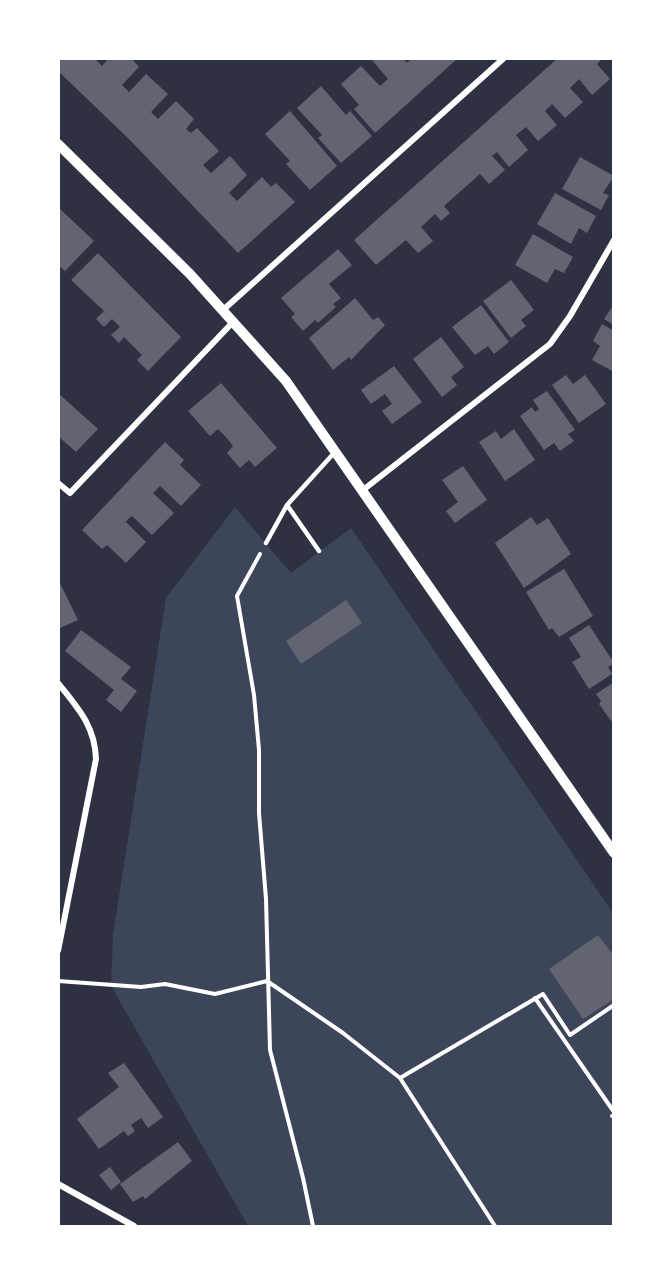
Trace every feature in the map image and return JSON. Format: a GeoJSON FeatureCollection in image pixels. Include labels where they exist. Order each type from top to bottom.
{"type":"FeatureCollection","features":[{"type":"Feature","properties":{"kind":"street"},"geometry":{"type":"LineString","coordinates":[[223,310],[504,58]]}},
{"type":"Feature","properties":{"kind":"street"},"geometry":{"type":"LineString","coordinates":[[58,144],[234,321],[286,381],[614,853]]}},
{"type":"Feature","properties":{"kind":"street"},"geometry":{"type":"LineString","coordinates":[[363,490],[550,344],[570,316],[614,240]]}},
{"type":"Feature","properties":{"kind":"street"},"geometry":{"type":"LineString","coordinates":[[58,483],[70,493],[234,321]]}},
{"type":"Feature","properties":{"kind":"street"},"geometry":{"type":"LineString","coordinates":[[58,683],[90,726],[95,743],[96,759],[58,951]]}},
{"type":"Feature","properties":{"kind":"street"},"geometry":{"type":"LineString","coordinates":[[58,1184],[134,1227]]}},
{"type":"Feature","properties":{"kind":"lane"},"geometry":{"type":"LineString","coordinates":[[266,543],[287,505],[336,451]]}},
{"type":"Feature","properties":{"kind":"lane"},"geometry":{"type":"LineString","coordinates":[[287,505],[319,552]]}},
{"type":"Feature","properties":{"kind":"path"},"geometry":{"type":"LineString","coordinates":[[266,543],[237,596],[254,695],[259,750],[259,813],[266,899],[270,1050],[303,1178],[313,1227]]}},
{"type":"Feature","properties":{"kind":"path"},"geometry":{"type":"LineString","coordinates":[[58,981],[141,987],[165,984],[216,994],[267,981],[343,1033],[400,1078],[495,1227]]}},
{"type":"Feature","properties":{"kind":"path"},"geometry":{"type":"LineString","coordinates":[[400,1078],[543,994],[570,1035],[614,1005]]}},
{"type":"Feature","properties":{"kind":"path"},"geometry":{"type":"LineString","coordinates":[[535,998],[613,1115]]}},
{"type":"Feature","properties":{"kind":"shaded area"},"geometry":{"type":"Polygon","coordinates":[[[235,507],[291,573],[351,528],[613,913],[613,1226],[248,1226],[111,986],[113,934],[166,598],[235,507]]]}},
{"type":"Feature","properties":{"kind":"building"},"geometry":{"type":"Polygon","coordinates":[[[58,58],[94,58],[102,66],[109,58],[131,58],[139,67],[122,85],[129,92],[146,74],[168,94],[151,112],[158,119],[176,101],[194,119],[186,129],[191,133],[197,128],[219,151],[203,165],[211,173],[230,156],[247,175],[229,193],[237,201],[262,177],[271,187],[276,183],[295,202],[238,253],[130,140],[58,71],[58,58]]]}},
{"type":"Feature","properties":{"kind":"building"},"geometry":{"type":"Polygon","coordinates":[[[374,58],[403,58],[407,63],[412,58],[458,58],[375,133],[354,109],[359,105],[341,84],[361,66],[380,86],[388,79],[372,60],[374,58]]]}},
{"type":"Feature","properties":{"kind":"building"},"geometry":{"type":"Polygon","coordinates":[[[558,58],[603,58],[597,64],[610,79],[592,95],[579,79],[570,88],[583,102],[565,118],[552,104],[545,111],[557,125],[538,141],[526,127],[516,135],[528,150],[509,167],[497,152],[492,156],[505,170],[489,184],[480,174],[444,206],[450,213],[441,221],[435,214],[421,227],[433,241],[418,253],[406,240],[376,265],[354,240],[558,58]]]}},
{"type":"Feature","properties":{"kind":"building"},"geometry":{"type":"Polygon","coordinates":[[[321,86],[346,115],[350,111],[372,136],[341,163],[318,138],[322,135],[297,108],[321,86]]]}},
{"type":"Feature","properties":{"kind":"building"},"geometry":{"type":"Polygon","coordinates":[[[290,111],[337,166],[310,190],[286,164],[290,161],[265,134],[290,111]]]}},
{"type":"Feature","properties":{"kind":"building"},"geometry":{"type":"Polygon","coordinates":[[[580,157],[614,176],[603,193],[609,195],[601,210],[562,189],[580,157]]]}},
{"type":"Feature","properties":{"kind":"building"},"geometry":{"type":"Polygon","coordinates":[[[555,193],[596,216],[587,233],[579,228],[571,244],[537,224],[555,193]]]}},
{"type":"Feature","properties":{"kind":"building"},"geometry":{"type":"Polygon","coordinates":[[[58,207],[94,241],[65,271],[58,265],[58,207]]]}},
{"type":"Feature","properties":{"kind":"building"},"geometry":{"type":"Polygon","coordinates":[[[533,234],[573,257],[564,273],[555,269],[547,283],[515,265],[533,234]]]}},
{"type":"Feature","properties":{"kind":"building"},"geometry":{"type":"Polygon","coordinates":[[[338,249],[352,265],[329,284],[341,298],[333,304],[336,307],[318,323],[315,320],[303,331],[291,317],[295,314],[281,298],[338,249]]]}},
{"type":"Feature","properties":{"kind":"building"},"geometry":{"type":"Polygon","coordinates":[[[98,253],[181,337],[148,371],[137,360],[142,355],[124,337],[119,343],[111,335],[120,327],[112,319],[104,327],[96,319],[104,311],[71,280],[98,253]]]}},
{"type":"Feature","properties":{"kind":"building"},"geometry":{"type":"Polygon","coordinates":[[[511,280],[534,310],[521,320],[526,326],[511,338],[483,301],[511,280]]]}},
{"type":"Feature","properties":{"kind":"building"},"geometry":{"type":"Polygon","coordinates":[[[355,298],[373,320],[378,317],[385,325],[351,360],[349,357],[333,370],[309,338],[355,298]]]}},
{"type":"Feature","properties":{"kind":"building"},"geometry":{"type":"Polygon","coordinates":[[[614,304],[614,325],[604,319],[614,304]]]}},
{"type":"Feature","properties":{"kind":"building"},"geometry":{"type":"Polygon","coordinates":[[[481,305],[509,342],[494,354],[488,346],[475,355],[452,327],[481,305]]]}},
{"type":"Feature","properties":{"kind":"building"},"geometry":{"type":"Polygon","coordinates":[[[602,324],[614,331],[614,372],[592,360],[600,346],[593,341],[602,324]]]}},
{"type":"Feature","properties":{"kind":"building"},"geometry":{"type":"Polygon","coordinates":[[[441,337],[464,367],[451,377],[457,385],[442,397],[413,359],[441,337]]]}},
{"type":"Feature","properties":{"kind":"building"},"geometry":{"type":"Polygon","coordinates":[[[394,366],[422,402],[392,424],[382,411],[392,404],[385,394],[371,404],[361,390],[394,366]]]}},
{"type":"Feature","properties":{"kind":"building"},"geometry":{"type":"Polygon","coordinates":[[[566,375],[573,384],[585,375],[606,404],[579,423],[552,385],[566,375]]]}},
{"type":"Feature","properties":{"kind":"building"},"geometry":{"type":"Polygon","coordinates":[[[221,383],[277,448],[255,467],[249,460],[240,468],[227,453],[233,446],[225,436],[218,429],[210,436],[188,411],[221,383]]]}},
{"type":"Feature","properties":{"kind":"building"},"geometry":{"type":"Polygon","coordinates":[[[547,391],[575,430],[568,434],[574,441],[560,451],[554,443],[544,450],[520,416],[532,407],[535,412],[539,409],[533,400],[547,391]]]}},
{"type":"Feature","properties":{"kind":"building"},"geometry":{"type":"Polygon","coordinates":[[[58,393],[98,429],[76,452],[58,436],[58,393]]]}},
{"type":"Feature","properties":{"kind":"building"},"geometry":{"type":"Polygon","coordinates":[[[514,429],[535,460],[505,481],[479,442],[496,431],[501,439],[514,429]]]}},
{"type":"Feature","properties":{"kind":"building"},"geometry":{"type":"Polygon","coordinates":[[[165,442],[184,460],[180,465],[201,485],[181,506],[160,486],[153,493],[174,513],[152,535],[132,516],[127,520],[126,522],[146,542],[126,563],[107,545],[102,549],[82,530],[165,442]]]}},
{"type":"Feature","properties":{"kind":"building"},"geometry":{"type":"Polygon","coordinates":[[[463,466],[487,500],[455,523],[446,511],[458,502],[442,480],[463,466]]]}},
{"type":"Feature","properties":{"kind":"building"},"geometry":{"type":"Polygon","coordinates":[[[531,517],[537,525],[548,518],[571,554],[524,588],[495,543],[531,517]]]}},
{"type":"Feature","properties":{"kind":"building"},"geometry":{"type":"Polygon","coordinates":[[[564,569],[593,616],[559,637],[552,628],[549,630],[526,592],[564,569]]]}},
{"type":"Feature","properties":{"kind":"building"},"geometry":{"type":"Polygon","coordinates":[[[58,579],[78,620],[58,629],[58,579]]]}},
{"type":"Feature","properties":{"kind":"building"},"geometry":{"type":"Polygon","coordinates":[[[346,600],[362,623],[301,664],[286,641],[346,600]]]}},
{"type":"Feature","properties":{"kind":"building"},"geometry":{"type":"Polygon","coordinates":[[[589,625],[614,663],[608,667],[612,674],[589,689],[572,662],[581,657],[569,638],[589,625]]]}},
{"type":"Feature","properties":{"kind":"building"},"geometry":{"type":"Polygon","coordinates":[[[81,630],[131,667],[121,679],[137,691],[121,712],[106,700],[114,690],[65,651],[81,630]]]}},
{"type":"Feature","properties":{"kind":"building"},"geometry":{"type":"Polygon","coordinates":[[[614,682],[614,725],[599,704],[601,701],[596,694],[614,682]]]}},
{"type":"Feature","properties":{"kind":"building"},"geometry":{"type":"Polygon","coordinates":[[[598,935],[614,956],[614,999],[583,1019],[549,969],[598,935]]]}},
{"type":"Feature","properties":{"kind":"building"},"geometry":{"type":"Polygon","coordinates":[[[124,1063],[163,1117],[148,1128],[141,1118],[131,1125],[135,1131],[128,1136],[124,1131],[99,1149],[77,1119],[119,1087],[108,1073],[124,1063]]]}},
{"type":"Feature","properties":{"kind":"building"},"geometry":{"type":"Polygon","coordinates":[[[178,1142],[192,1161],[145,1199],[143,1196],[133,1202],[120,1184],[178,1142]]]}},
{"type":"Feature","properties":{"kind":"building"},"geometry":{"type":"Polygon","coordinates":[[[110,1167],[121,1182],[111,1190],[99,1175],[110,1167]]]}}]}
